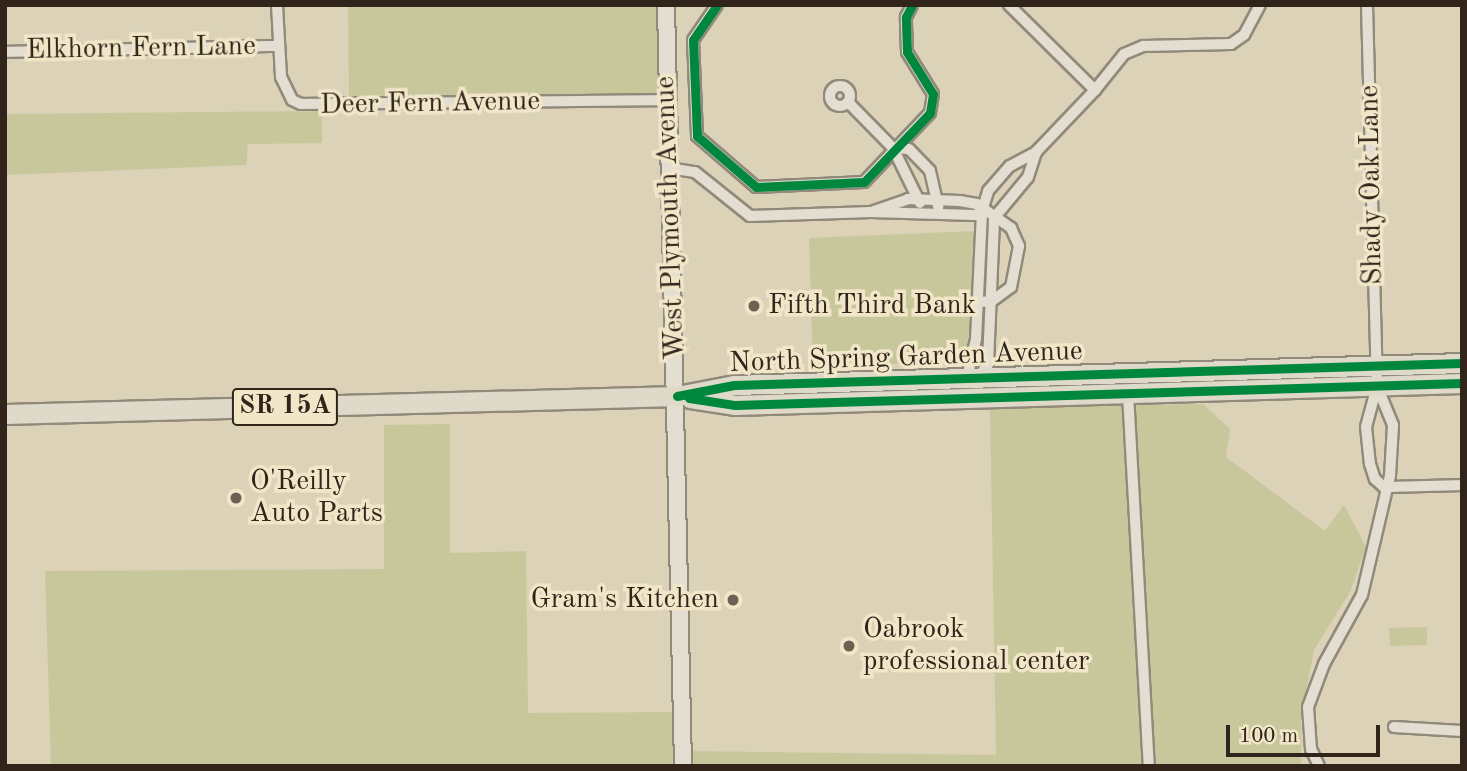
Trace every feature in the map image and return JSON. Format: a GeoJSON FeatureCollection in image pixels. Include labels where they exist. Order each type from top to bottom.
{"type":"FeatureCollection","features":[{"type":"Feature","properties":{"kind":"highway","name":"North Spring Garden Avenue"},"geometry":{"type":"LineString","coordinates":[[5,414],[677,396],[734,385],[1462,363]]}},
{"type":"Feature","properties":{"kind":"highway"},"geometry":{"type":"LineString","coordinates":[[978,398],[986,388],[1011,377]]}},
{"type":"Feature","properties":{"kind":"highway"},"geometry":{"type":"LineString","coordinates":[[948,399],[970,388],[973,378]]}},
{"type":"Feature","properties":{"kind":"highway","name":"North Spring Garden Avenue"},"geometry":{"type":"LineString","coordinates":[[677,396],[735,405],[1462,383]]}},
{"type":"Feature","properties":{"kind":"street","name":"Deer Fern Avenue"},"geometry":{"type":"LineString","coordinates":[[277,5],[277,46],[284,89],[292,100],[311,106],[667,100]]}},
{"type":"Feature","properties":{"kind":"street","name":"West Plymouth Avenue"},"geometry":{"type":"LineString","coordinates":[[666,5],[677,396],[682,766]]}},
{"type":"Feature","properties":{"kind":"street"},"geometry":{"type":"LineString","coordinates":[[717,5],[693,40],[697,136],[747,183],[756,187],[859,184],[871,178],[893,148],[934,105],[930,89],[907,52],[906,17],[912,5]]}},
{"type":"Feature","properties":{"kind":"street"},"geometry":{"type":"LineString","coordinates":[[1009,5],[1095,90]]}},
{"type":"Feature","properties":{"kind":"street"},"geometry":{"type":"LineString","coordinates":[[973,378],[988,364],[982,211],[995,183],[1010,166],[1036,152],[1095,90],[1124,54],[1143,46],[1231,44],[1244,35],[1260,5]]}},
{"type":"Feature","properties":{"kind":"street","name":"Shady Oak Lane"},"geometry":{"type":"LineString","coordinates":[[1367,5],[1377,386]]}},
{"type":"Feature","properties":{"kind":"street","name":"Elkhorn Fern Lane"},"geometry":{"type":"LineString","coordinates":[[5,52],[277,46]]}},
{"type":"Feature","properties":{"kind":"street"},"geometry":{"type":"LineString","coordinates":[[848,102],[893,148],[897,163],[913,184],[920,200],[921,213]]}},
{"type":"Feature","properties":{"kind":"street"},"geometry":{"type":"LineString","coordinates":[[893,148],[909,149],[932,177],[939,213]]}},
{"type":"Feature","properties":{"kind":"street"},"geometry":{"type":"LineString","coordinates":[[986,301],[993,218],[1028,177],[1036,152]]}},
{"type":"Feature","properties":{"kind":"street"},"geometry":{"type":"LineString","coordinates":[[669,168],[695,172],[750,216],[871,212],[975,215],[982,211]]}},
{"type":"Feature","properties":{"kind":"street"},"geometry":{"type":"LineString","coordinates":[[913,184],[932,177]]}},
{"type":"Feature","properties":{"kind":"street"},"geometry":{"type":"LineString","coordinates":[[995,183],[1012,197]]}},
{"type":"Feature","properties":{"kind":"street"},"geometry":{"type":"LineString","coordinates":[[871,212],[889,202],[938,200],[977,204],[982,211],[1011,228],[1019,246],[1011,287],[986,301]]}},
{"type":"Feature","properties":{"kind":"street"},"geometry":{"type":"LineString","coordinates":[[1319,766],[1311,749],[1308,707],[1324,664],[1362,595],[1375,556],[1384,487],[1390,475],[1392,445],[1388,405],[1377,386]]}},
{"type":"Feature","properties":{"kind":"street"},"geometry":{"type":"LineString","coordinates":[[1377,386],[1368,407],[1368,447],[1375,480],[1384,487],[1459,485]]}},
{"type":"Feature","properties":{"kind":"street"},"geometry":{"type":"LineString","coordinates":[[1128,394],[1149,766]]}},
{"type":"Feature","properties":{"kind":"street"},"geometry":{"type":"LineString","coordinates":[[1368,447],[1392,445]]}},
{"type":"Feature","properties":{"kind":"street"},"geometry":{"type":"LineString","coordinates":[[1394,727],[1462,731]]}},
{"type":"Feature","properties":{"kind":"green space"},"geometry":{"type":"Polygon","coordinates":[[[348,5],[660,5],[661,95],[349,100],[348,5]]]}},
{"type":"Feature","properties":{"kind":"green space"},"geometry":{"type":"Polygon","coordinates":[[[322,111],[322,143],[248,144],[246,165],[5,175],[5,114],[322,111]]]}},
{"type":"Feature","properties":{"kind":"green space"},"geometry":{"type":"Polygon","coordinates":[[[975,231],[967,362],[813,366],[809,238],[975,231]]]}},
{"type":"Feature","properties":{"kind":"green space"},"geometry":{"type":"Polygon","coordinates":[[[1203,404],[1230,429],[1226,457],[1325,531],[1344,505],[1366,547],[1350,592],[1314,650],[1301,715],[1301,766],[688,766],[688,751],[996,755],[990,408],[1203,404]]]}},
{"type":"Feature","properties":{"kind":"green space"},"geometry":{"type":"Polygon","coordinates":[[[450,424],[450,553],[526,551],[528,713],[676,712],[676,766],[51,766],[45,571],[384,569],[384,425],[450,424]]]}},
{"type":"Feature","properties":{"kind":"green space"},"geometry":{"type":"Polygon","coordinates":[[[1427,627],[1427,645],[1390,646],[1389,628],[1427,627]]]}},
{"type":"Feature","properties":{"kind":"cycle path"},"geometry":{"type":"LineString","coordinates":[[717,5],[693,40],[697,136],[756,187],[864,182],[930,113],[933,94],[907,52],[906,17],[912,5]]}},
{"type":"Feature","properties":{"kind":"cycle path"},"geometry":{"type":"LineString","coordinates":[[677,396],[734,385],[1462,363]]}},
{"type":"Feature","properties":{"kind":"cycle path"},"geometry":{"type":"LineString","coordinates":[[689,398],[735,405],[1462,383]]}},
{"type":"Feature","properties":{"kind":"place","name":"Fifth Third Bank"},"geometry":{"type":"Point","coordinates":[754,306]}},
{"type":"Feature","properties":{"kind":"place","name":"O'Reilly Auto Parts"},"geometry":{"type":"Point","coordinates":[236,498]}},
{"type":"Feature","properties":{"kind":"place","name":"Gram's Kitchen"},"geometry":{"type":"Point","coordinates":[733,600]}},
{"type":"Feature","properties":{"kind":"place","name":"Oabrook professional center"},"geometry":{"type":"Point","coordinates":[849,646]}}]}
